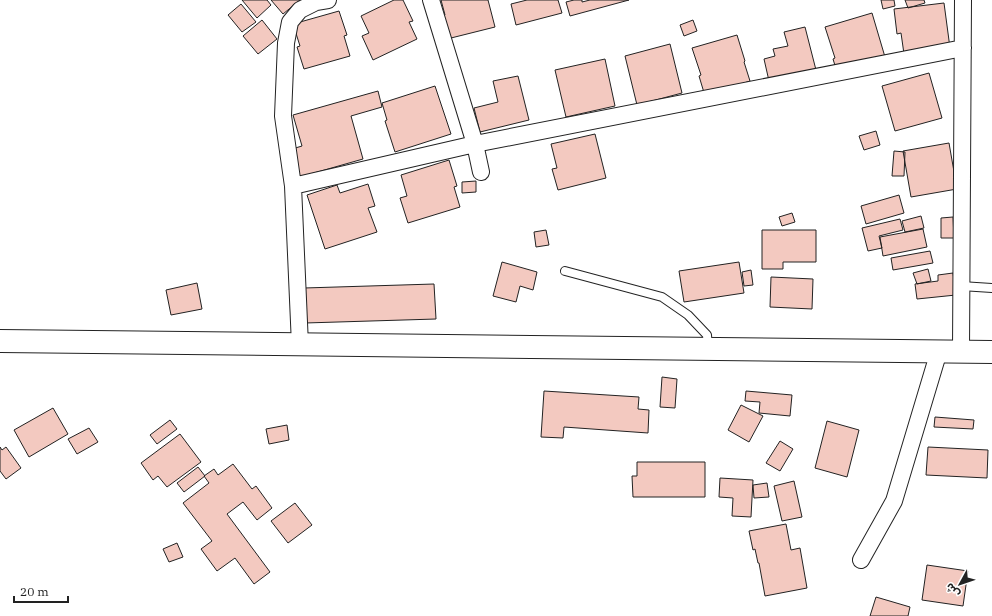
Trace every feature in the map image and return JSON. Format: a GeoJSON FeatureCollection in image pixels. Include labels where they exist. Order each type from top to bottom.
{"type":"FeatureCollection","features":[{"type":"Feature","properties":{"kind":"main road"},"geometry":{"type":"LineString","coordinates":[[0,341],[992,352]]}},
{"type":"Feature","properties":{"kind":"street"},"geometry":{"type":"LineString","coordinates":[[300,345],[293,186],[283,116],[288,36],[290,22],[300,10],[316,2],[328,0]]}},
{"type":"Feature","properties":{"kind":"street"},"geometry":{"type":"LineString","coordinates":[[431,0],[475,144],[481,172]]}},
{"type":"Feature","properties":{"kind":"street"},"geometry":{"type":"LineString","coordinates":[[961,351],[963,0]]}},
{"type":"Feature","properties":{"kind":"street"},"geometry":{"type":"LineString","coordinates":[[293,186],[475,144],[963,48]]}},
{"type":"Feature","properties":{"kind":"street"},"geometry":{"type":"LineString","coordinates":[[861,560],[894,501],[939,351]]}},
{"type":"Feature","properties":{"kind":"lane"},"geometry":{"type":"LineString","coordinates":[[565,271],[662,297],[688,315],[707,335],[708,349]]}},
{"type":"Feature","properties":{"kind":"lane"},"geometry":{"type":"LineString","coordinates":[[961,286],[992,288]]}},
{"type":"Feature","properties":{"kind":"building"},"geometry":{"type":"Polygon","coordinates":[[[242,0],[267,0],[271,5],[257,18],[242,0]]]}},
{"type":"Feature","properties":{"kind":"building"},"geometry":{"type":"Polygon","coordinates":[[[271,0],[300,0],[283,14],[271,0]]]}},
{"type":"Feature","properties":{"kind":"building"},"geometry":{"type":"Polygon","coordinates":[[[394,0],[403,0],[413,21],[409,22],[417,39],[373,60],[362,36],[369,33],[361,16],[394,0]]]}},
{"type":"Feature","properties":{"kind":"building"},"geometry":{"type":"Polygon","coordinates":[[[441,0],[488,0],[495,27],[447,39],[441,16],[445,15],[441,0]]]}},
{"type":"Feature","properties":{"kind":"building"},"geometry":{"type":"Polygon","coordinates":[[[527,0],[558,0],[562,13],[516,25],[511,4],[527,0]]]}},
{"type":"Feature","properties":{"kind":"building"},"geometry":{"type":"Polygon","coordinates":[[[582,0],[582,2],[590,0],[629,0],[570,16],[566,2],[582,0]]]}},
{"type":"Feature","properties":{"kind":"building"},"geometry":{"type":"Polygon","coordinates":[[[881,0],[894,0],[895,6],[883,9],[881,0]]]}},
{"type":"Feature","properties":{"kind":"building"},"geometry":{"type":"Polygon","coordinates":[[[905,0],[924,0],[925,3],[908,8],[905,0]]]}},
{"type":"Feature","properties":{"kind":"building"},"geometry":{"type":"Polygon","coordinates":[[[944,3],[950,48],[904,54],[901,33],[897,34],[894,9],[944,3]]]}},
{"type":"Feature","properties":{"kind":"building"},"geometry":{"type":"Polygon","coordinates":[[[241,4],[256,22],[242,32],[228,15],[241,4]]]}},
{"type":"Feature","properties":{"kind":"building"},"geometry":{"type":"Polygon","coordinates":[[[339,11],[347,35],[344,36],[350,56],[304,69],[297,47],[300,46],[293,24],[339,11]]]}},
{"type":"Feature","properties":{"kind":"building"},"geometry":{"type":"Polygon","coordinates":[[[872,13],[885,57],[837,72],[833,59],[835,58],[825,27],[872,13]]]}},
{"type":"Feature","properties":{"kind":"building"},"geometry":{"type":"Polygon","coordinates":[[[262,20],[277,39],[258,54],[243,36],[262,20]]]}},
{"type":"Feature","properties":{"kind":"building"},"geometry":{"type":"Polygon","coordinates":[[[693,20],[697,31],[684,36],[680,25],[693,20]]]}},
{"type":"Feature","properties":{"kind":"building"},"geometry":{"type":"Polygon","coordinates":[[[805,27],[816,70],[769,81],[764,59],[775,56],[773,49],[788,46],[784,32],[805,27]]]}},
{"type":"Feature","properties":{"kind":"building"},"geometry":{"type":"Polygon","coordinates":[[[737,35],[750,81],[705,96],[699,76],[701,75],[692,48],[737,35]]]}},
{"type":"Feature","properties":{"kind":"building"},"geometry":{"type":"Polygon","coordinates":[[[670,44],[682,93],[637,105],[625,56],[670,44]]]}},
{"type":"Feature","properties":{"kind":"building"},"geometry":{"type":"Polygon","coordinates":[[[605,59],[615,106],[566,117],[555,70],[605,59]]]}},
{"type":"Feature","properties":{"kind":"building"},"geometry":{"type":"Polygon","coordinates":[[[929,73],[942,118],[895,131],[882,86],[929,73]]]}},
{"type":"Feature","properties":{"kind":"building"},"geometry":{"type":"Polygon","coordinates":[[[518,76],[529,120],[480,132],[474,108],[498,102],[493,81],[518,76]]]}},
{"type":"Feature","properties":{"kind":"building"},"geometry":{"type":"Polygon","coordinates":[[[435,86],[451,134],[395,152],[385,121],[387,120],[382,103],[435,86]]]}},
{"type":"Feature","properties":{"kind":"building"},"geometry":{"type":"Polygon","coordinates":[[[378,91],[382,107],[351,116],[363,159],[300,177],[292,149],[302,146],[293,115],[378,91]]]}},
{"type":"Feature","properties":{"kind":"building"},"geometry":{"type":"Polygon","coordinates":[[[876,131],[880,145],[864,150],[859,136],[876,131]]]}},
{"type":"Feature","properties":{"kind":"building"},"geometry":{"type":"Polygon","coordinates":[[[595,134],[606,178],[558,190],[552,169],[557,168],[551,144],[595,134]]]}},
{"type":"Feature","properties":{"kind":"building"},"geometry":{"type":"Polygon","coordinates":[[[949,143],[957,189],[911,197],[903,151],[949,143]]]}},
{"type":"Feature","properties":{"kind":"building"},"geometry":{"type":"Polygon","coordinates":[[[894,151],[905,152],[904,176],[892,176],[894,151]]]}},
{"type":"Feature","properties":{"kind":"building"},"geometry":{"type":"Polygon","coordinates":[[[449,160],[457,186],[454,187],[460,207],[408,223],[400,198],[407,196],[401,175],[449,160]]]}},
{"type":"Feature","properties":{"kind":"building"},"geometry":{"type":"Polygon","coordinates":[[[476,181],[476,192],[462,193],[462,182],[476,181]]]}},
{"type":"Feature","properties":{"kind":"building"},"geometry":{"type":"Polygon","coordinates":[[[368,184],[375,206],[368,208],[377,232],[325,249],[307,195],[337,185],[340,193],[368,184]]]}},
{"type":"Feature","properties":{"kind":"building"},"geometry":{"type":"Polygon","coordinates":[[[899,195],[904,213],[866,224],[861,206],[899,195]]]}},
{"type":"Feature","properties":{"kind":"building"},"geometry":{"type":"Polygon","coordinates":[[[792,213],[795,222],[782,226],[779,217],[792,213]]]}},
{"type":"Feature","properties":{"kind":"building"},"geometry":{"type":"Polygon","coordinates":[[[921,216],[924,228],[905,232],[902,221],[921,216]]]}},
{"type":"Feature","properties":{"kind":"building"},"geometry":{"type":"Polygon","coordinates":[[[953,217],[954,238],[941,238],[941,218],[953,217]]]}},
{"type":"Feature","properties":{"kind":"building"},"geometry":{"type":"Polygon","coordinates":[[[900,219],[903,230],[879,236],[882,248],[868,251],[862,228],[900,219]]]}},
{"type":"Feature","properties":{"kind":"building"},"geometry":{"type":"Polygon","coordinates":[[[923,229],[927,247],[883,256],[880,237],[923,229]]]}},
{"type":"Feature","properties":{"kind":"building"},"geometry":{"type":"Polygon","coordinates":[[[546,230],[549,245],[536,247],[534,232],[546,230]]]}},
{"type":"Feature","properties":{"kind":"building"},"geometry":{"type":"Polygon","coordinates":[[[762,230],[816,230],[816,262],[783,262],[783,269],[762,269],[762,230]]]}},
{"type":"Feature","properties":{"kind":"building"},"geometry":{"type":"Polygon","coordinates":[[[930,251],[933,263],[893,270],[891,258],[930,251]]]}},
{"type":"Feature","properties":{"kind":"building"},"geometry":{"type":"Polygon","coordinates":[[[502,262],[537,272],[533,290],[520,286],[516,302],[493,296],[502,262]]]}},
{"type":"Feature","properties":{"kind":"building"},"geometry":{"type":"Polygon","coordinates":[[[739,262],[744,293],[684,302],[679,271],[739,262]]]}},
{"type":"Feature","properties":{"kind":"building"},"geometry":{"type":"Polygon","coordinates":[[[928,269],[931,281],[917,284],[913,273],[928,269]]]}},
{"type":"Feature","properties":{"kind":"building"},"geometry":{"type":"Polygon","coordinates":[[[751,270],[753,285],[744,286],[742,272],[751,270]]]}},
{"type":"Feature","properties":{"kind":"building"},"geometry":{"type":"Polygon","coordinates":[[[953,273],[956,295],[917,299],[915,284],[938,281],[938,275],[953,273]]]}},
{"type":"Feature","properties":{"kind":"building"},"geometry":{"type":"Polygon","coordinates":[[[771,277],[813,279],[812,309],[770,307],[771,277]]]}},
{"type":"Feature","properties":{"kind":"building"},"geometry":{"type":"Polygon","coordinates":[[[197,283],[202,309],[171,315],[166,290],[197,283]]]}},
{"type":"Feature","properties":{"kind":"building"},"geometry":{"type":"Polygon","coordinates":[[[434,284],[436,319],[305,323],[304,288],[434,284]]]}},
{"type":"Feature","properties":{"kind":"building"},"geometry":{"type":"Polygon","coordinates":[[[662,377],[677,379],[675,408],[660,407],[662,377]]]}},
{"type":"Feature","properties":{"kind":"building"},"geometry":{"type":"Polygon","coordinates":[[[544,391],[639,397],[638,409],[649,410],[648,433],[564,427],[563,438],[541,437],[544,391]]]}},
{"type":"Feature","properties":{"kind":"building"},"geometry":{"type":"Polygon","coordinates":[[[746,391],[792,395],[790,416],[759,413],[760,402],[745,401],[746,391]]]}},
{"type":"Feature","properties":{"kind":"building"},"geometry":{"type":"Polygon","coordinates":[[[741,405],[763,416],[749,442],[728,430],[741,405]]]}},
{"type":"Feature","properties":{"kind":"building"},"geometry":{"type":"Polygon","coordinates":[[[53,408],[68,434],[29,457],[14,430],[53,408]]]}},
{"type":"Feature","properties":{"kind":"building"},"geometry":{"type":"Polygon","coordinates":[[[935,417],[974,420],[973,429],[934,427],[935,417]]]}},
{"type":"Feature","properties":{"kind":"building"},"geometry":{"type":"Polygon","coordinates":[[[170,420],[177,429],[157,444],[150,435],[170,420]]]}},
{"type":"Feature","properties":{"kind":"building"},"geometry":{"type":"Polygon","coordinates":[[[827,421],[859,430],[847,477],[815,468],[827,421]]]}},
{"type":"Feature","properties":{"kind":"building"},"geometry":{"type":"Polygon","coordinates":[[[287,425],[289,440],[269,444],[266,429],[287,425]]]}},
{"type":"Feature","properties":{"kind":"building"},"geometry":{"type":"Polygon","coordinates":[[[89,428],[98,442],[77,454],[68,439],[89,428]]]}},
{"type":"Feature","properties":{"kind":"building"},"geometry":{"type":"Polygon","coordinates":[[[180,434],[201,462],[167,487],[158,476],[153,480],[141,463],[180,434]]]}},
{"type":"Feature","properties":{"kind":"building"},"geometry":{"type":"Polygon","coordinates":[[[780,441],[793,449],[780,471],[766,463],[780,441]]]}},
{"type":"Feature","properties":{"kind":"building"},"geometry":{"type":"Polygon","coordinates":[[[0,447],[2,450],[6,447],[21,468],[6,479],[0,471],[0,447]]]}},
{"type":"Feature","properties":{"kind":"building"},"geometry":{"type":"Polygon","coordinates":[[[928,447],[988,450],[987,478],[926,475],[928,447]]]}},
{"type":"Feature","properties":{"kind":"building"},"geometry":{"type":"Polygon","coordinates":[[[637,462],[705,462],[705,497],[633,497],[632,476],[637,476],[637,462]]]}},
{"type":"Feature","properties":{"kind":"building"},"geometry":{"type":"Polygon","coordinates":[[[233,464],[252,489],[256,486],[272,508],[257,520],[243,502],[227,514],[270,572],[254,584],[235,558],[217,571],[201,549],[212,541],[183,503],[209,483],[204,476],[214,469],[218,475],[233,464]]]}},
{"type":"Feature","properties":{"kind":"building"},"geometry":{"type":"Polygon","coordinates":[[[198,467],[205,476],[184,492],[177,483],[198,467]]]}},
{"type":"Feature","properties":{"kind":"building"},"geometry":{"type":"Polygon","coordinates":[[[720,478],[753,480],[751,517],[732,516],[733,498],[719,497],[720,478]]]}},
{"type":"Feature","properties":{"kind":"building"},"geometry":{"type":"Polygon","coordinates":[[[794,481],[802,517],[782,521],[774,486],[794,481]]]}},
{"type":"Feature","properties":{"kind":"building"},"geometry":{"type":"Polygon","coordinates":[[[767,483],[769,497],[754,498],[753,485],[767,483]]]}},
{"type":"Feature","properties":{"kind":"building"},"geometry":{"type":"Polygon","coordinates":[[[295,503],[312,525],[288,543],[271,521],[295,503]]]}},
{"type":"Feature","properties":{"kind":"building"},"geometry":{"type":"Polygon","coordinates":[[[786,524],[791,550],[800,548],[807,588],[765,596],[759,563],[755,549],[753,550],[749,531],[786,524]]]}},
{"type":"Feature","properties":{"kind":"building"},"geometry":{"type":"Polygon","coordinates":[[[177,543],[183,557],[169,562],[163,549],[177,543]]]}},
{"type":"Feature","properties":{"kind":"building"},"geometry":{"type":"Polygon","coordinates":[[[927,565],[968,571],[963,606],[922,600],[927,565]]]}},
{"type":"Feature","properties":{"kind":"building"},"geometry":{"type":"Polygon","coordinates":[[[876,597],[910,607],[908,616],[870,616],[876,597]]]}}]}
